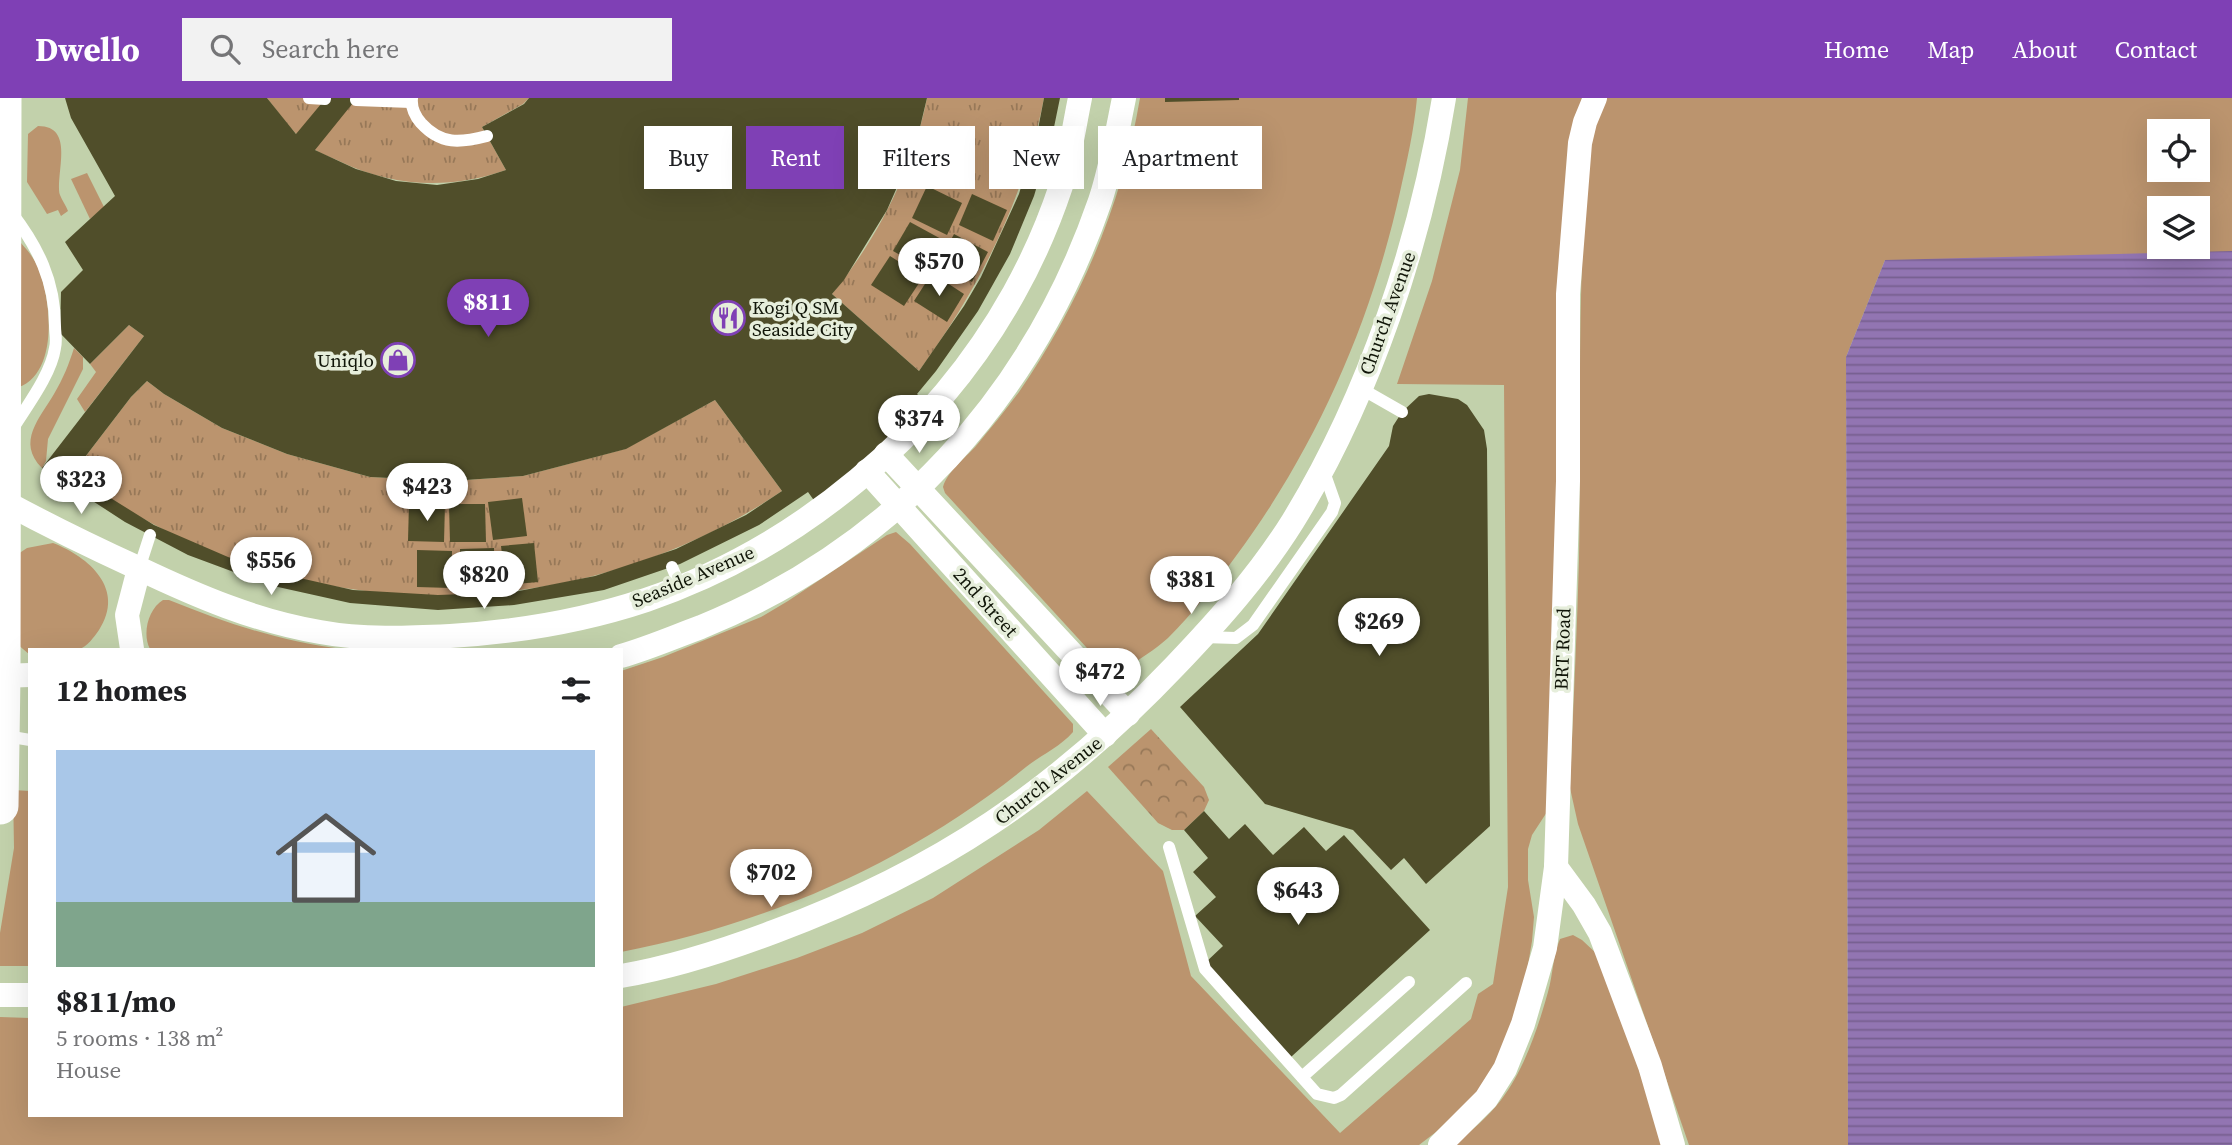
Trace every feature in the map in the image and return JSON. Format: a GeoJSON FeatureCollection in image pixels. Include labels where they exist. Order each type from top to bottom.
{"type":"FeatureCollection","features":[{"type":"Feature","properties":{"kind":"main road"},"geometry":{"type":"LineString","coordinates":[[0,806],[0,735],[11,676],[3,501],[3,98]]}},
{"type":"Feature","properties":{"kind":"street","name":"Seaside Avenue"},"geometry":{"type":"LineString","coordinates":[[3,501],[187,592],[241,613],[321,633],[400,644],[498,633],[573,620],[647,599],[676,576],[757,549],[797,524],[867,471],[935,405],[983,344],[1039,243],[1053,170],[1080,98]]}},
{"type":"Feature","properties":{"kind":"street"},"geometry":{"type":"LineString","coordinates":[[623,655],[691,631],[778,592],[823,564],[919,488],[971,434],[993,406],[1049,317],[1074,268],[1100,200],[1124,98]]}},
{"type":"Feature","properties":{"kind":"street","name":"Church Avenue"},"geometry":{"type":"LineString","coordinates":[[623,976],[650,971],[745,943],[833,910],[927,864],[989,827],[1045,787],[1128,714],[1203,637],[1264,564],[1293,521],[1360,388],[1405,269],[1436,153],[1444,98]]}},
{"type":"Feature","properties":{"kind":"street","name":"BRT Road"},"geometry":{"type":"LineString","coordinates":[[1440,1145],[1486,1099],[1505,1069],[1523,1024],[1545,948],[1556,867],[1568,481],[1567,294],[1578,164],[1585,122],[1595,98]]}},
{"type":"Feature","properties":{"kind":"street","name":"2nd Street"},"geometry":{"type":"LineString","coordinates":[[886,454],[1128,714]]}},
{"type":"Feature","properties":{"kind":"street","name":"2nd Street"},"geometry":{"type":"LineString","coordinates":[[867,471],[1105,734]]}},
{"type":"Feature","properties":{"kind":"street"},"geometry":{"type":"LineString","coordinates":[[132,648],[127,615],[139,569]]}},
{"type":"Feature","properties":{"kind":"street"},"geometry":{"type":"LineString","coordinates":[[1556,867],[1584,905],[1600,933],[1650,1066],[1673,1145]]}},
{"type":"Feature","properties":{"kind":"street"},"geometry":{"type":"LineString","coordinates":[[0,995],[28,995]]}},
{"type":"Feature","properties":{"kind":"lane"},"geometry":{"type":"LineString","coordinates":[[309,98],[325,99]]}},
{"type":"Feature","properties":{"kind":"lane"},"geometry":{"type":"LineString","coordinates":[[356,100],[411,100],[417,118],[442,140],[457,141],[487,136]]}},
{"type":"Feature","properties":{"kind":"lane"},"geometry":{"type":"LineString","coordinates":[[2,201],[31,237],[45,265],[55,306],[55,349],[43,379],[3,445]]}},
{"type":"Feature","properties":{"kind":"lane"},"geometry":{"type":"LineString","coordinates":[[1360,388],[1402,412]]}},
{"type":"Feature","properties":{"kind":"lane"},"geometry":{"type":"LineString","coordinates":[[139,569],[150,535]]}},
{"type":"Feature","properties":{"kind":"lane"},"geometry":{"type":"LineString","coordinates":[[0,735],[28,740]]}},
{"type":"Feature","properties":{"kind":"lane"},"geometry":{"type":"LineString","coordinates":[[1169,846],[1205,970],[1317,1094],[1334,1098],[1341,1095],[1466,983]]}},
{"type":"Feature","properties":{"kind":"lane"},"geometry":{"type":"LineString","coordinates":[[1302,1077],[1409,982]]}},
{"type":"Feature","properties":{"kind":"green space"},"geometry":{"type":"Polygon","coordinates":[[[267,98],[529,98],[482,127],[506,170],[463,181],[421,183],[401,181],[359,170],[320,152],[294,132],[267,98]]]}},
{"type":"Feature","properties":{"kind":"green space"},"geometry":{"type":"Polygon","coordinates":[[[927,98],[1044,98],[1037,126],[989,126],[989,189],[1019,189],[980,275],[919,371],[832,294],[879,226],[897,189],[975,189],[975,126],[921,125],[927,98]]]}},
{"type":"Feature","properties":{"kind":"green space"},"geometry":{"type":"Polygon","coordinates":[[[1140,98],[1417,98],[1412,134],[1388,241],[1356,336],[1315,428],[1265,515],[1212,588],[1168,638],[1125,669],[1106,665],[1097,659],[945,493],[943,487],[952,471],[976,446],[1019,392],[1061,324],[1096,252],[1118,189],[1262,189],[1262,126],[1134,126],[1140,98]]]}},
{"type":"Feature","properties":{"kind":"green space"},"geometry":{"type":"Polygon","coordinates":[[[1468,98],[1582,98],[1575,122],[1558,445],[1547,812],[1532,835],[1528,849],[1528,880],[1534,917],[1532,941],[1527,971],[1510,1029],[1486,1085],[1419,1145],[0,1145],[0,1017],[28,1018],[28,1117],[623,1117],[623,1007],[716,984],[797,958],[862,933],[933,898],[1039,830],[1087,791],[1163,871],[1191,976],[1340,1133],[1471,1019],[1478,994],[1493,984],[1508,887],[1504,385],[1397,384],[1432,281],[1460,170],[1468,98]]]}},
{"type":"Feature","properties":{"kind":"green space"},"geometry":{"type":"Polygon","coordinates":[[[1607,98],[2232,98],[2232,259],[1885,260],[1846,357],[1848,1145],[1689,1145],[1578,824],[1570,788],[1579,559],[1581,279],[1588,166],[1595,128],[1607,98]]]}},
{"type":"Feature","properties":{"kind":"green space"},"geometry":{"type":"Polygon","coordinates":[[[38,126],[50,128],[57,134],[60,142],[60,195],[68,211],[61,216],[58,210],[47,214],[27,182],[28,134],[38,126]]]}},
{"type":"Feature","properties":{"kind":"green space"},"geometry":{"type":"Polygon","coordinates":[[[87,173],[104,207],[90,219],[71,179],[87,173]]]}},
{"type":"Feature","properties":{"kind":"green space"},"geometry":{"type":"Polygon","coordinates":[[[21,243],[39,270],[44,284],[49,320],[45,356],[38,371],[28,382],[13,389],[21,243]]]}},
{"type":"Feature","properties":{"kind":"green space"},"geometry":{"type":"Polygon","coordinates":[[[129,325],[144,336],[85,412],[77,399],[96,372],[90,364],[129,325]]]}},
{"type":"Feature","properties":{"kind":"green space"},"geometry":{"type":"Polygon","coordinates":[[[74,348],[83,357],[83,369],[48,439],[46,461],[42,468],[31,449],[33,430],[60,383],[74,348]]]}},
{"type":"Feature","properties":{"kind":"green space"},"geometry":{"type":"Polygon","coordinates":[[[147,381],[222,428],[287,454],[370,477],[450,481],[523,476],[625,449],[715,400],[782,491],[710,533],[633,564],[553,585],[472,594],[390,593],[309,581],[229,558],[153,524],[72,474],[131,397],[147,381]]]}},
{"type":"Feature","properties":{"kind":"green space"},"geometry":{"type":"Polygon","coordinates":[[[896,532],[910,544],[1073,724],[1073,732],[981,801],[934,832],[835,884],[730,924],[623,952],[623,670],[761,617],[887,535],[896,532]]]}},
{"type":"Feature","properties":{"kind":"green space"},"geometry":{"type":"Polygon","coordinates":[[[53,543],[79,557],[100,576],[108,601],[106,615],[95,636],[82,648],[28,648],[28,653],[16,643],[18,554],[27,548],[53,543]]]}},
{"type":"Feature","properties":{"kind":"green space"},"geometry":{"type":"Polygon","coordinates":[[[169,600],[233,624],[335,648],[150,648],[148,622],[158,604],[169,600]]]}},
{"type":"Feature","properties":{"kind":"green space"},"geometry":{"type":"Polygon","coordinates":[[[1151,729],[1204,787],[1209,800],[1204,811],[1184,830],[1172,830],[1158,823],[1108,767],[1151,729]]]}},
{"type":"Feature","properties":{"kind":"green space"},"geometry":{"type":"Polygon","coordinates":[[[13,790],[28,791],[28,966],[0,966],[0,933],[14,848],[13,790]]]}},
{"type":"Feature","properties":{"kind":"green space"},"geometry":{"type":"Polygon","coordinates":[[[1573,935],[1598,955],[1631,1043],[1662,1145],[1454,1145],[1491,1112],[1517,1076],[1540,1020],[1560,939],[1573,935]]]}},
{"type":"Feature","properties":{"kind":"shaded area"},"geometry":{"type":"Polygon","coordinates":[[[2232,251],[2232,1145],[1848,1145],[1846,357],[1885,260],[2147,253],[2147,259],[2210,259],[2210,252],[2232,251]]]}},
{"type":"Feature","properties":{"kind":"building"},"geometry":{"type":"Polygon","coordinates":[[[65,98],[267,98],[296,134],[326,98],[357,98],[315,150],[356,169],[396,181],[437,185],[478,179],[506,170],[482,127],[524,104],[529,98],[927,98],[920,126],[858,126],[858,189],[896,189],[887,210],[844,280],[832,294],[919,371],[981,277],[1020,189],[1036,189],[1010,254],[978,311],[917,394],[929,405],[818,506],[808,492],[759,525],[680,564],[604,590],[514,605],[438,610],[350,603],[269,585],[188,555],[125,522],[42,468],[144,336],[129,325],[90,364],[60,333],[61,292],[83,270],[65,242],[115,196],[71,118],[65,98]],[[147,381],[131,397],[72,474],[154,525],[228,557],[273,572],[353,590],[438,595],[514,592],[595,576],[676,549],[746,515],[782,491],[715,400],[626,449],[523,476],[450,481],[370,477],[287,454],[222,428],[147,381]]]}},
{"type":"Feature","properties":{"kind":"building"},"geometry":{"type":"Polygon","coordinates":[[[1044,98],[1060,98],[1054,126],[1039,126],[1044,98]]]}},
{"type":"Feature","properties":{"kind":"building"},"geometry":{"type":"Polygon","coordinates":[[[1165,98],[1239,98],[1239,100],[1165,102],[1165,98]]]}},
{"type":"Feature","properties":{"kind":"building"},"geometry":{"type":"Polygon","coordinates":[[[926,189],[933,189],[962,203],[947,235],[912,218],[926,189]]]}},
{"type":"Feature","properties":{"kind":"building"},"geometry":{"type":"Polygon","coordinates":[[[972,194],[1007,210],[993,241],[959,225],[972,194]]]}},
{"type":"Feature","properties":{"kind":"building"},"geometry":{"type":"Polygon","coordinates":[[[910,222],[943,240],[927,270],[893,251],[910,222]]]}},
{"type":"Feature","properties":{"kind":"building"},"geometry":{"type":"Polygon","coordinates":[[[954,234],[988,252],[972,282],[939,263],[954,234]]]}},
{"type":"Feature","properties":{"kind":"building"},"geometry":{"type":"Polygon","coordinates":[[[890,256],[923,277],[904,306],[871,285],[890,256]]]}},
{"type":"Feature","properties":{"kind":"building"},"geometry":{"type":"Polygon","coordinates":[[[932,273],[964,294],[947,322],[914,301],[932,273]]]}},
{"type":"Feature","properties":{"kind":"building"},"geometry":{"type":"Polygon","coordinates":[[[1429,394],[1458,399],[1467,405],[1484,430],[1487,449],[1490,826],[1426,884],[1404,858],[1391,870],[1353,830],[1265,804],[1180,707],[1258,634],[1389,446],[1393,426],[1402,412],[1419,396],[1429,394]]]}},
{"type":"Feature","properties":{"kind":"building"},"geometry":{"type":"Polygon","coordinates":[[[522,498],[527,536],[493,540],[488,502],[522,498]]]}},
{"type":"Feature","properties":{"kind":"building"},"geometry":{"type":"Polygon","coordinates":[[[409,503],[445,504],[444,542],[408,541],[409,503]]]}},
{"type":"Feature","properties":{"kind":"building"},"geometry":{"type":"Polygon","coordinates":[[[449,504],[485,504],[486,542],[450,542],[449,504]]]}},
{"type":"Feature","properties":{"kind":"building"},"geometry":{"type":"Polygon","coordinates":[[[534,543],[538,582],[506,585],[501,546],[534,543]]]}},
{"type":"Feature","properties":{"kind":"building"},"geometry":{"type":"Polygon","coordinates":[[[494,548],[495,585],[461,587],[460,549],[494,548]]]}},
{"type":"Feature","properties":{"kind":"building"},"geometry":{"type":"Polygon","coordinates":[[[417,550],[452,551],[451,588],[417,587],[417,550]]]}},
{"type":"Feature","properties":{"kind":"building"},"geometry":{"type":"Polygon","coordinates":[[[1204,811],[1229,839],[1245,824],[1273,855],[1304,827],[1326,851],[1344,835],[1430,930],[1291,1057],[1205,963],[1223,946],[1195,916],[1216,897],[1193,872],[1208,858],[1184,830],[1204,811]]]}},
{"type":"Feature","properties":{"kind":"place","name":"Kogi Q SM Seaside City"},"geometry":{"type":"Point","coordinates":[728,318]}},
{"type":"Feature","properties":{"kind":"place","name":"Uniqlo"},"geometry":{"type":"Point","coordinates":[398,360]}}]}
